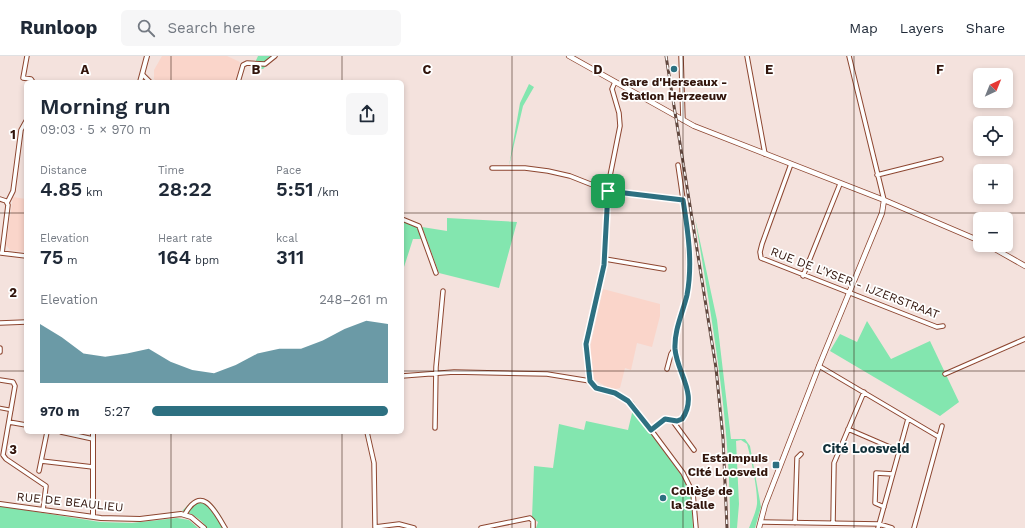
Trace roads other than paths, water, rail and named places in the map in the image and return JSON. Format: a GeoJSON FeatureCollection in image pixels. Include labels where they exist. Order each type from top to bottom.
{"type":"FeatureCollection","features":[{"type":"Feature","properties":{"kind":"main road"},"geometry":{"type":"LineString","coordinates":[[571,56],[683,120],[840,184],[884,200],[973,238]]}},
{"type":"Feature","properties":{"kind":"main road"},"geometry":{"type":"LineString","coordinates":[[759,528],[765,505],[819,366],[882,212],[884,200]]}},
{"type":"Feature","properties":{"kind":"main road"},"geometry":{"type":"LineString","coordinates":[[1000,252],[1025,266]]}},
{"type":"Feature","properties":{"kind":"street"},"geometry":{"type":"LineString","coordinates":[[27,56],[23,78],[32,80]]}},
{"type":"Feature","properties":{"kind":"street"},"geometry":{"type":"LineString","coordinates":[[141,80],[147,56]]}},
{"type":"Feature","properties":{"kind":"street"},"geometry":{"type":"LineString","coordinates":[[239,80],[243,65],[247,63],[265,64],[275,56]]}},
{"type":"Feature","properties":{"kind":"street"},"geometry":{"type":"LineString","coordinates":[[681,56],[683,120]]}},
{"type":"Feature","properties":{"kind":"street"},"geometry":{"type":"LineString","coordinates":[[747,56],[765,154]]}},
{"type":"Feature","properties":{"kind":"street"},"geometry":{"type":"LineString","coordinates":[[849,56],[884,200]]}},
{"type":"Feature","properties":{"kind":"street"},"geometry":{"type":"LineString","coordinates":[[143,75],[148,80]]}},
{"type":"Feature","properties":{"kind":"street"},"geometry":{"type":"LineString","coordinates":[[615,82],[612,89],[619,113],[620,126],[608,191],[605,259],[586,344],[590,381],[596,388],[615,393],[628,401],[689,482],[694,493],[696,528]]}},
{"type":"Feature","properties":{"kind":"street"},"geometry":{"type":"LineString","coordinates":[[24,124],[22,126],[13,191],[7,203],[5,236],[1,253],[24,256]]}},
{"type":"Feature","properties":{"kind":"street"},"geometry":{"type":"LineString","coordinates":[[877,175],[941,159]]}},
{"type":"Feature","properties":{"kind":"street","name":"RUE DE L'YSER - IJZERSTRAAT"},"geometry":{"type":"LineString","coordinates":[[791,164],[762,244],[760,256],[766,261],[803,276],[937,327],[943,326]]}},
{"type":"Feature","properties":{"kind":"street"},"geometry":{"type":"LineString","coordinates":[[667,369],[671,354],[675,348],[688,286],[688,239],[678,165]]}},
{"type":"Feature","properties":{"kind":"street"},"geometry":{"type":"LineString","coordinates":[[492,168],[525,168],[556,172],[608,191],[683,200]]}},
{"type":"Feature","properties":{"kind":"street"},"geometry":{"type":"LineString","coordinates":[[803,276],[840,184]]}},
{"type":"Feature","properties":{"kind":"street"},"geometry":{"type":"LineString","coordinates":[[0,199],[7,203]]}},
{"type":"Feature","properties":{"kind":"street"},"geometry":{"type":"LineString","coordinates":[[404,220],[419,226],[436,273]]}},
{"type":"Feature","properties":{"kind":"street"},"geometry":{"type":"LineString","coordinates":[[0,235],[5,236]]}},
{"type":"Feature","properties":{"kind":"street"},"geometry":{"type":"LineString","coordinates":[[605,259],[664,269]]}},
{"type":"Feature","properties":{"kind":"street"},"geometry":{"type":"LineString","coordinates":[[435,428],[436,373],[443,291]]}},
{"type":"Feature","properties":{"kind":"street"},"geometry":{"type":"LineString","coordinates":[[0,323],[24,322]]}},
{"type":"Feature","properties":{"kind":"street"},"geometry":{"type":"LineString","coordinates":[[945,374],[1025,339]]}},
{"type":"Feature","properties":{"kind":"street"},"geometry":{"type":"LineString","coordinates":[[651,430],[665,419],[682,419],[689,401],[675,348]]}},
{"type":"Feature","properties":{"kind":"street"},"geometry":{"type":"LineString","coordinates":[[819,366],[939,437]]}},
{"type":"Feature","properties":{"kind":"street"},"geometry":{"type":"LineString","coordinates":[[404,376],[454,372],[547,374],[590,381]]}},
{"type":"Feature","properties":{"kind":"street"},"geometry":{"type":"LineString","coordinates":[[0,380],[15,384],[5,439],[4,457],[46,486],[43,510]]}},
{"type":"Feature","properties":{"kind":"street"},"geometry":{"type":"LineString","coordinates":[[833,523],[834,463],[864,392]]}},
{"type":"Feature","properties":{"kind":"street"},"geometry":{"type":"LineString","coordinates":[[0,408],[11,410]]}},
{"type":"Feature","properties":{"kind":"street"},"geometry":{"type":"LineString","coordinates":[[879,526],[908,419]]}},
{"type":"Feature","properties":{"kind":"street"},"geometry":{"type":"LineString","coordinates":[[672,420],[694,450]]}},
{"type":"Feature","properties":{"kind":"street"},"geometry":{"type":"LineString","coordinates":[[9,422],[24,425]]}},
{"type":"Feature","properties":{"kind":"street"},"geometry":{"type":"LineString","coordinates":[[914,528],[942,426]]}},
{"type":"Feature","properties":{"kind":"street"},"geometry":{"type":"LineString","coordinates":[[848,428],[900,451]]}},
{"type":"Feature","properties":{"kind":"street"},"geometry":{"type":"LineString","coordinates":[[40,471],[47,434]]}},
{"type":"Feature","properties":{"kind":"street"},"geometry":{"type":"LineString","coordinates":[[70,434],[93,439]]}},
{"type":"Feature","properties":{"kind":"street"},"geometry":{"type":"LineString","coordinates":[[93,434],[93,517]]}},
{"type":"Feature","properties":{"kind":"street"},"geometry":{"type":"LineString","coordinates":[[367,434],[374,463],[375,528],[399,524],[414,528]]}},
{"type":"Feature","properties":{"kind":"street"},"geometry":{"type":"LineString","coordinates":[[0,438],[5,439]]}},
{"type":"Feature","properties":{"kind":"street"},"geometry":{"type":"LineString","coordinates":[[795,523],[797,458],[801,454]]}},
{"type":"Feature","properties":{"kind":"street"},"geometry":{"type":"LineString","coordinates":[[42,461],[93,467]]}},
{"type":"Feature","properties":{"kind":"street"},"geometry":{"type":"LineString","coordinates":[[884,508],[875,503],[876,473],[893,474]]}},
{"type":"Feature","properties":{"kind":"street"},"geometry":{"type":"LineString","coordinates":[[203,528],[198,522],[185,514],[192,503],[199,501],[206,502],[216,510],[225,528]]}},
{"type":"Feature","properties":{"kind":"street","name":"RUE DE BEAULIEU"},"geometry":{"type":"LineString","coordinates":[[0,504],[93,517],[140,519],[172,514],[185,514]]}},
{"type":"Feature","properties":{"kind":"street"},"geometry":{"type":"LineString","coordinates":[[481,528],[529,518],[533,521],[533,528]]}},
{"type":"Feature","properties":{"kind":"street"},"geometry":{"type":"LineString","coordinates":[[761,522],[795,523],[815,526],[833,523],[892,528]]}},
{"type":"Feature","properties":{"kind":"railway"},"geometry":{"type":"LineString","coordinates":[[666,56],[716,368],[723,438],[727,528]]}},
{"type":"Feature","properties":{"kind":"place","name":"Gare d'Herseaux - Station Herzeeuw"},"geometry":{"type":"Point","coordinates":[674,69]}},
{"type":"Feature","properties":{"kind":"place","name":"Estaimpuis Cité Loosveld"},"geometry":{"type":"Point","coordinates":[776,465]}},
{"type":"Feature","properties":{"kind":"place","name":"Collège de la Salle"},"geometry":{"type":"Point","coordinates":[663,498]}},
{"type":"Feature","properties":{"kind":"district","name":"Cité Loosveld"},"geometry":{"type":"Point","coordinates":[866,448]}}]}
